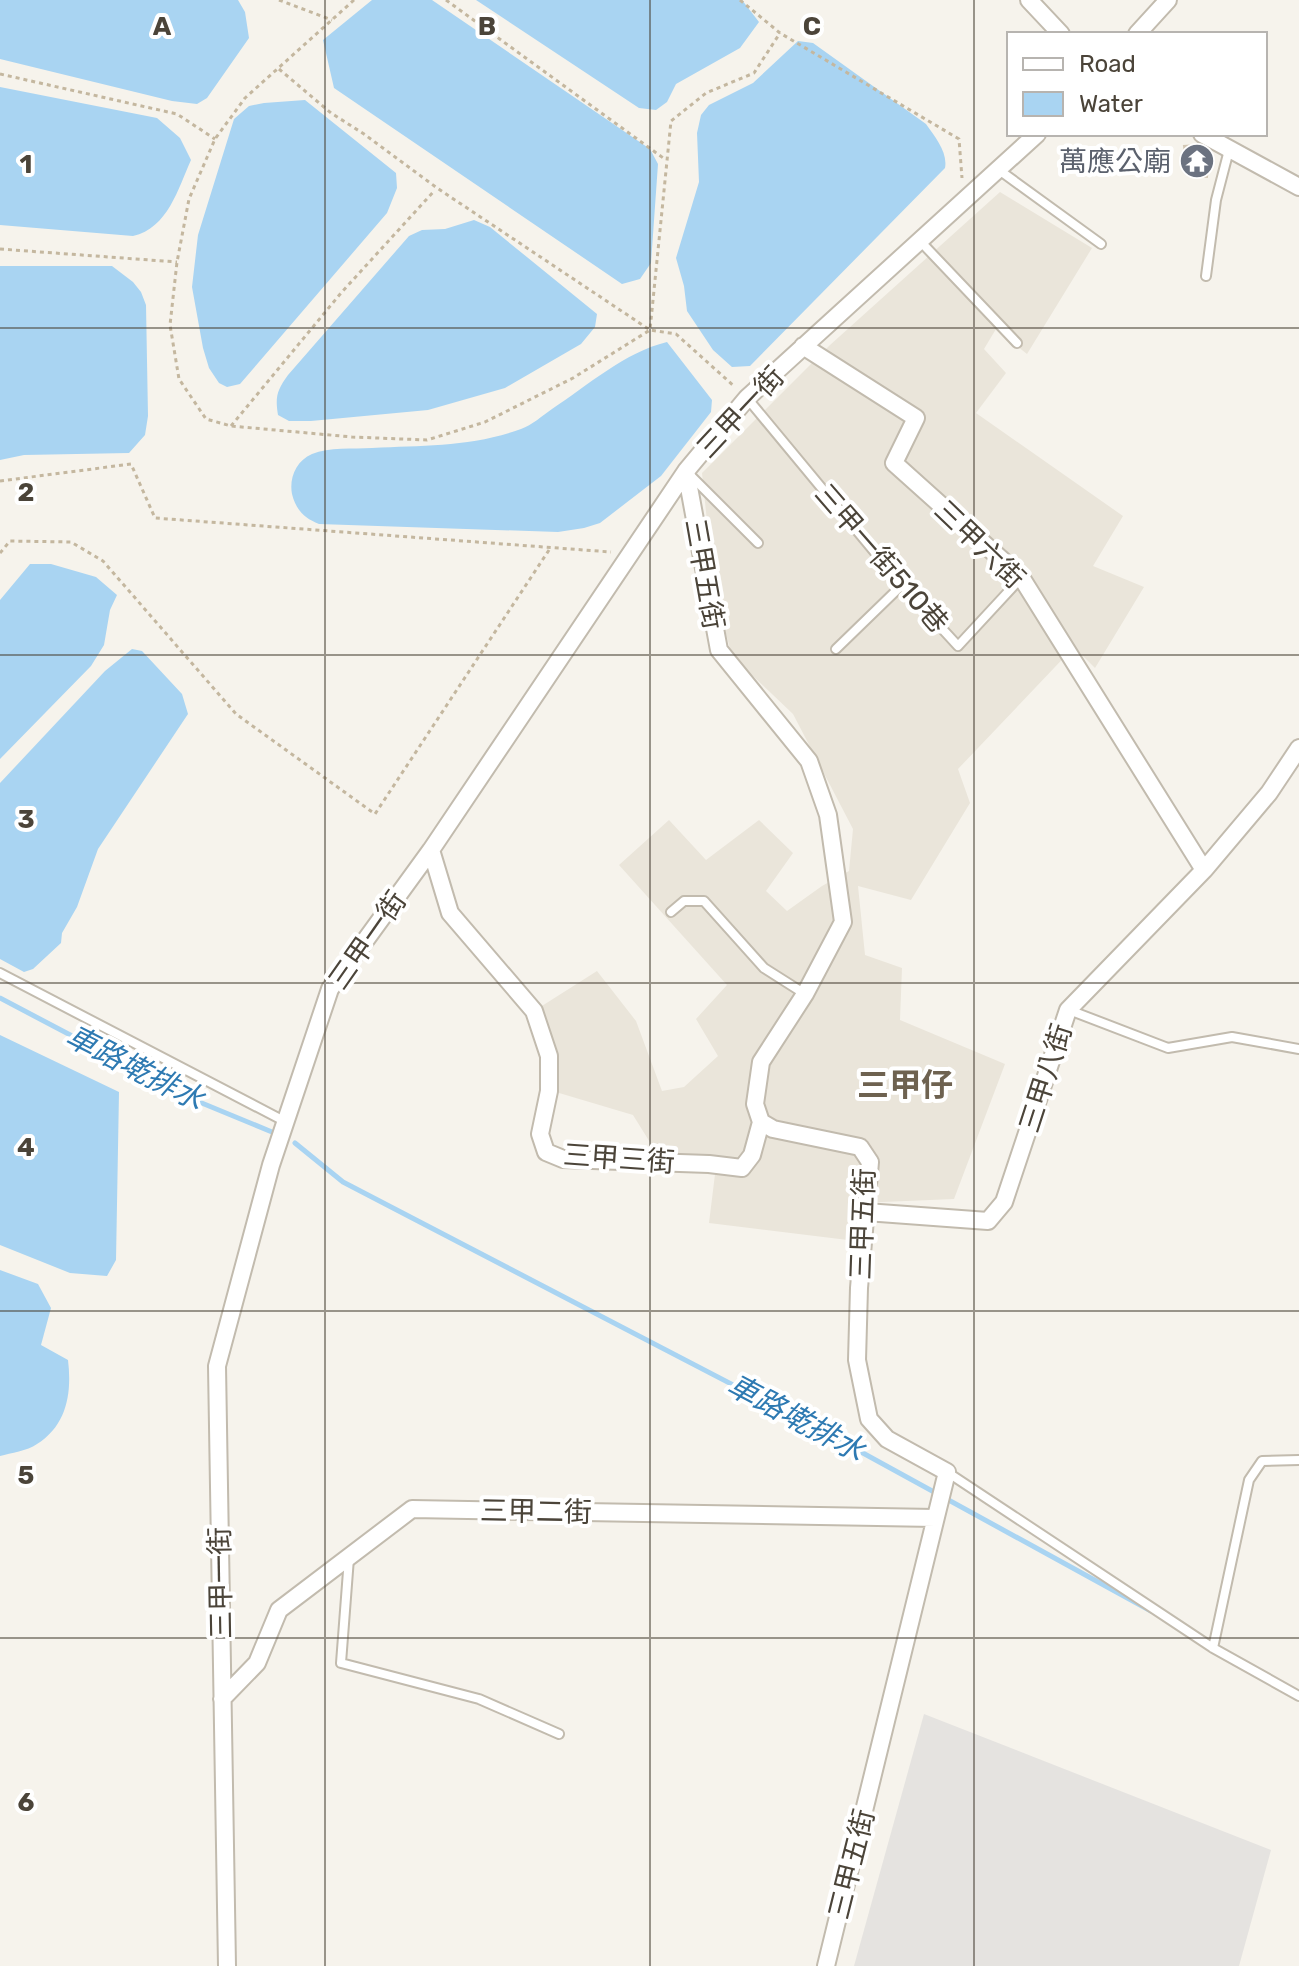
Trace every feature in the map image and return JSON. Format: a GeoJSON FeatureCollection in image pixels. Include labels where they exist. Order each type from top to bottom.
{"type":"FeatureCollection","features":[{"type":"Feature","properties":{"kind":"street"},"geometry":{"type":"LineString","coordinates":[[1029,0],[1059,32]]}},
{"type":"Feature","properties":{"kind":"street"},"geometry":{"type":"LineString","coordinates":[[1139,32],[1168,0]]}},
{"type":"Feature","properties":{"kind":"street","name":"三甲一街"},"geometry":{"type":"LineString","coordinates":[[227,1966],[217,1366],[271,1165],[330,989],[431,850],[686,471],[747,398],[1035,136]]}},
{"type":"Feature","properties":{"kind":"street"},"geometry":{"type":"LineString","coordinates":[[1206,136],[1299,187]]}},
{"type":"Feature","properties":{"kind":"street","name":"三甲六街"},"geometry":{"type":"LineString","coordinates":[[803,346],[916,418],[894,463],[1021,577],[1204,870]]}},
{"type":"Feature","properties":{"kind":"street","name":"三甲五街"},"geometry":{"type":"LineString","coordinates":[[686,471],[719,650],[809,761],[828,815],[843,922],[805,994],[761,1062],[755,1104],[761,1122],[773,1129],[860,1147],[870,1162],[859,1288],[857,1360],[869,1419],[887,1439],[947,1472],[826,1966]]}},
{"type":"Feature","properties":{"kind":"street","name":"三甲八街"},"geometry":{"type":"LineString","coordinates":[[866,1212],[988,1221],[1004,1202],[1068,1010],[1204,870],[1269,793],[1299,748]]}},
{"type":"Feature","properties":{"kind":"street","name":"三甲三街"},"geometry":{"type":"LineString","coordinates":[[431,850],[450,913],[534,1011],[549,1056],[549,1091],[540,1134],[546,1152],[563,1159],[742,1168],[752,1155],[761,1122]]}},
{"type":"Feature","properties":{"kind":"street","name":"三甲二街"},"geometry":{"type":"LineString","coordinates":[[222,1699],[257,1663],[279,1610],[412,1509],[935,1518]]}},
{"type":"Feature","properties":{"kind":"lane"},"geometry":{"type":"LineString","coordinates":[[1206,276],[1216,200],[1229,149]]}},
{"type":"Feature","properties":{"kind":"lane"},"geometry":{"type":"LineString","coordinates":[[999,170],[1101,244]]}},
{"type":"Feature","properties":{"kind":"lane"},"geometry":{"type":"LineString","coordinates":[[920,241],[1017,343]]}},
{"type":"Feature","properties":{"kind":"lane","name":"三甲一街510巷"},"geometry":{"type":"LineString","coordinates":[[747,398],[902,585],[958,646],[1021,577]]}},
{"type":"Feature","properties":{"kind":"lane"},"geometry":{"type":"LineString","coordinates":[[686,471],[758,543]]}},
{"type":"Feature","properties":{"kind":"lane"},"geometry":{"type":"LineString","coordinates":[[836,649],[902,585]]}},
{"type":"Feature","properties":{"kind":"lane"},"geometry":{"type":"LineString","coordinates":[[671,912],[684,901],[704,901],[764,968],[805,994]]}},
{"type":"Feature","properties":{"kind":"lane"},"geometry":{"type":"LineString","coordinates":[[0,973],[286,1122]]}},
{"type":"Feature","properties":{"kind":"lane"},"geometry":{"type":"LineString","coordinates":[[1068,1010],[1168,1048],[1232,1037],[1299,1049]]}},
{"type":"Feature","properties":{"kind":"lane"},"geometry":{"type":"LineString","coordinates":[[1213,1648],[1249,1480],[1262,1461],[1299,1460]]}},
{"type":"Feature","properties":{"kind":"lane"},"geometry":{"type":"LineString","coordinates":[[947,1472],[1213,1648],[1299,1696]]}},
{"type":"Feature","properties":{"kind":"lane"},"geometry":{"type":"LineString","coordinates":[[349,1557],[341,1663],[479,1699],[559,1734]]}},
{"type":"Feature","properties":{"kind":"path"},"geometry":{"type":"LineString","coordinates":[[279,0],[332,20]]}},
{"type":"Feature","properties":{"kind":"path"},"geometry":{"type":"LineString","coordinates":[[354,0],[245,98],[215,139],[189,199],[177,262],[170,325],[179,379],[206,419],[231,426],[427,440],[485,422],[573,378],[650,330]]}},
{"type":"Feature","properties":{"kind":"path"},"geometry":{"type":"LineString","coordinates":[[446,0],[666,160]]}},
{"type":"Feature","properties":{"kind":"path"},"geometry":{"type":"LineString","coordinates":[[740,0],[780,33],[959,139],[963,202]]}},
{"type":"Feature","properties":{"kind":"path"},"geometry":{"type":"LineString","coordinates":[[650,330],[671,121],[706,93],[754,73],[780,33]]}},
{"type":"Feature","properties":{"kind":"path"},"geometry":{"type":"LineString","coordinates":[[279,68],[331,113],[437,188],[650,330],[676,334],[747,398]]}},
{"type":"Feature","properties":{"kind":"path"},"geometry":{"type":"LineString","coordinates":[[0,74],[177,114],[215,139]]}},
{"type":"Feature","properties":{"kind":"path"},"geometry":{"type":"LineString","coordinates":[[231,426],[341,293],[437,188]]}},
{"type":"Feature","properties":{"kind":"path"},"geometry":{"type":"LineString","coordinates":[[0,249],[177,262]]}},
{"type":"Feature","properties":{"kind":"path"},"geometry":{"type":"LineString","coordinates":[[0,481],[131,464],[155,518],[630,553]]}},
{"type":"Feature","properties":{"kind":"path"},"geometry":{"type":"LineString","coordinates":[[0,553],[10,541],[71,542],[103,561],[236,714],[375,814],[551,547]]}},
{"type":"Feature","properties":{"kind":"shaded area"},"geometry":{"type":"Polygon","coordinates":[[[1000,192],[1092,248],[1027,354],[996,329],[984,349],[1006,373],[976,413],[1123,516],[1093,566],[1144,587],[1095,668],[1074,647],[958,769],[970,803],[911,900],[858,886],[865,955],[902,968],[900,1020],[1005,1064],[954,1199],[858,1203],[856,1241],[709,1223],[717,1158],[656,1152],[633,1115],[549,1090],[534,1011],[597,971],[636,1021],[662,1091],[684,1087],[718,1056],[696,1019],[727,985],[619,865],[669,820],[706,860],[759,820],[793,853],[766,891],[787,911],[849,871],[853,829],[793,714],[732,656],[714,589],[702,473],[830,345],[1000,192]]]}},
{"type":"Feature","properties":{"kind":"shaded area"},"geometry":{"type":"Polygon","coordinates":[[[924,1714],[1271,1850],[1239,1966],[854,1966],[924,1714]]]}},
{"type":"Feature","properties":{"kind":"water"},"geometry":{"type":"Polygon","coordinates":[[[0,0],[238,0],[245,12],[249,38],[207,98],[197,104],[172,101],[0,59],[0,0]]]}},
{"type":"Feature","properties":{"kind":"water"},"geometry":{"type":"Polygon","coordinates":[[[372,0],[432,0],[650,149],[658,164],[651,263],[640,279],[622,284],[334,88],[323,40],[372,0]]]}},
{"type":"Feature","properties":{"kind":"water"},"geometry":{"type":"Polygon","coordinates":[[[476,0],[742,0],[759,22],[740,48],[676,84],[667,102],[656,110],[639,108],[476,0]]]}},
{"type":"Feature","properties":{"kind":"water"},"geometry":{"type":"Polygon","coordinates":[[[798,41],[813,43],[926,124],[943,150],[945,168],[750,366],[732,367],[713,350],[687,311],[676,258],[699,182],[697,133],[701,115],[709,105],[753,83],[798,41]]]}},
{"type":"Feature","properties":{"kind":"water"},"geometry":{"type":"Polygon","coordinates":[[[0,87],[157,118],[180,138],[191,160],[163,216],[145,232],[133,236],[0,225],[0,87]]]}},
{"type":"Feature","properties":{"kind":"water"},"geometry":{"type":"Polygon","coordinates":[[[305,100],[396,173],[397,188],[387,213],[240,384],[227,387],[219,383],[209,368],[203,348],[192,287],[198,235],[234,119],[249,106],[305,100]]]}},
{"type":"Feature","properties":{"kind":"water"},"geometry":{"type":"Polygon","coordinates":[[[474,220],[490,227],[597,314],[595,327],[581,344],[505,388],[428,410],[311,421],[289,421],[278,415],[278,394],[288,375],[409,236],[422,230],[445,229],[474,220]]]}},
{"type":"Feature","properties":{"kind":"water"},"geometry":{"type":"Polygon","coordinates":[[[0,266],[112,266],[141,292],[146,305],[148,416],[145,435],[129,453],[24,455],[0,460],[0,266]]]}},
{"type":"Feature","properties":{"kind":"water"},"geometry":{"type":"Polygon","coordinates":[[[667,342],[712,400],[711,412],[661,476],[600,523],[558,532],[319,524],[305,516],[296,505],[291,488],[293,476],[302,461],[312,454],[333,449],[466,442],[502,435],[533,423],[636,353],[667,342]]]}},
{"type":"Feature","properties":{"kind":"water"},"geometry":{"type":"Polygon","coordinates":[[[30,564],[51,564],[96,577],[117,595],[110,610],[104,645],[91,666],[0,759],[0,600],[30,564]]]}},
{"type":"Feature","properties":{"kind":"water"},"geometry":{"type":"Polygon","coordinates":[[[132,649],[142,651],[182,694],[188,714],[98,849],[77,907],[62,933],[61,943],[33,969],[24,972],[0,959],[0,783],[105,671],[132,649]]]}},
{"type":"Feature","properties":{"kind":"water"},"geometry":{"type":"Polygon","coordinates":[[[0,1035],[119,1092],[116,1260],[107,1276],[70,1273],[0,1245],[0,1035]]]}},
{"type":"Feature","properties":{"kind":"water"},"geometry":{"type":"Polygon","coordinates":[[[0,1270],[38,1284],[51,1308],[41,1345],[68,1360],[69,1384],[65,1407],[55,1428],[37,1444],[0,1456],[0,1270]]]}},
{"type":"Feature","properties":{"kind":"building","name":"萬應公廟"},"geometry":{"type":"Polygon","coordinates":[[[1199,145],[1210,151],[1207,177],[1188,175],[1184,146],[1199,145]]]}},
{"type":"Feature","properties":{"kind":"waterway","name":"車路墘排水"},"geometry":{"type":"LineString","coordinates":[[0,998],[192,1099],[272,1132]]}},
{"type":"Feature","properties":{"kind":"waterway","name":"車路墘排水"},"geometry":{"type":"LineString","coordinates":[[295,1143],[343,1182],[841,1441],[1151,1611]]}},
{"type":"Feature","properties":{"kind":"place","name":"萬應公廟"},"geometry":{"type":"Point","coordinates":[1197,161]}},
{"type":"Feature","properties":{"kind":"district","name":"三甲仔"},"geometry":{"type":"Point","coordinates":[905,1085]}}]}
